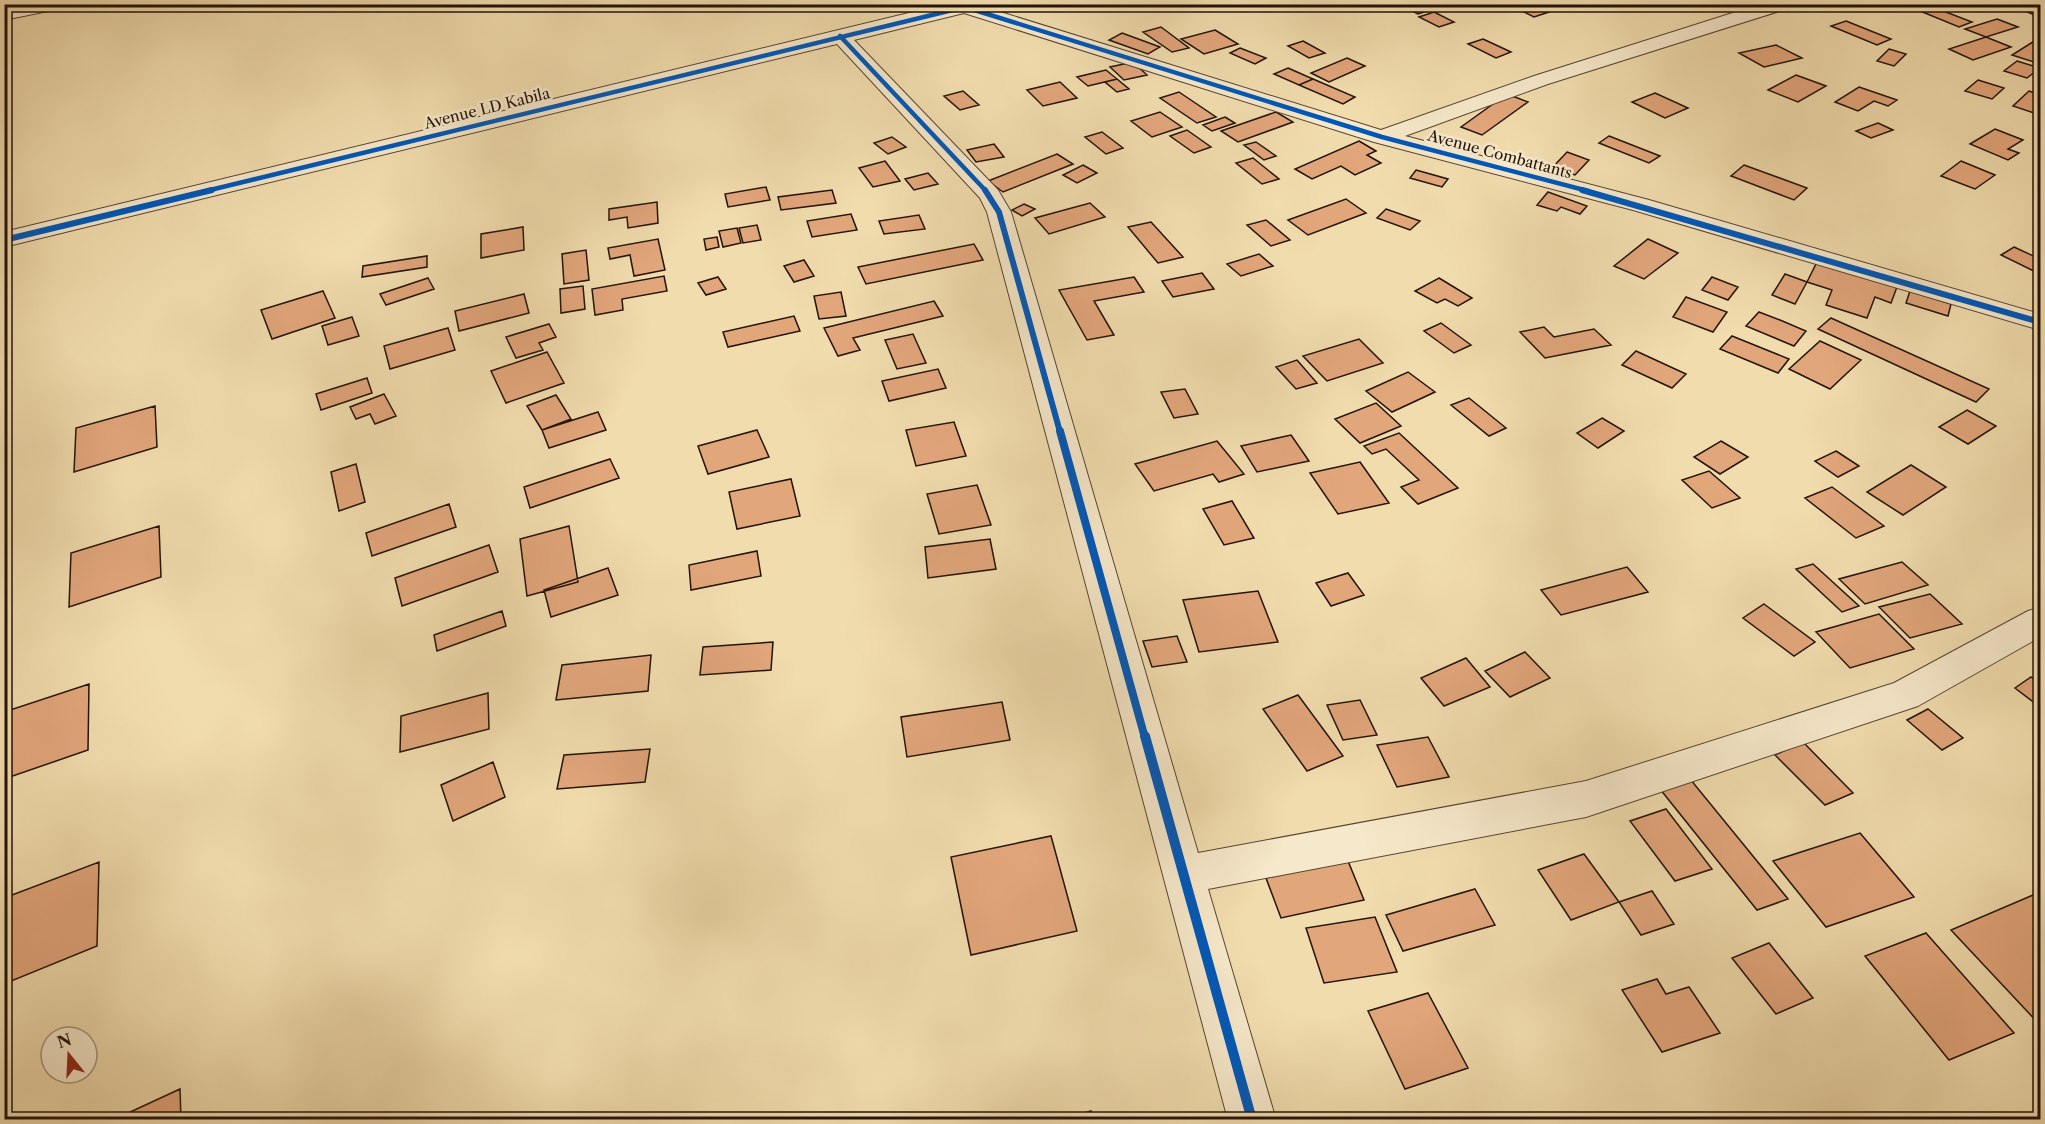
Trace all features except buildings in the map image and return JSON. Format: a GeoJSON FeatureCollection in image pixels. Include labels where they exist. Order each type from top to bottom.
{"type":"FeatureCollection","features":[{"type":"Feature","properties":{"kind":"street"},"geometry":{"type":"LineString","coordinates":[[4,14],[56,4]]}},
{"type":"Feature","properties":{"kind":"street"},"geometry":{"type":"LineString","coordinates":[[1382,137],[1540,80],[1782,4]]}},
{"type":"Feature","properties":{"kind":"street","name":"Avenue Combattants"},"geometry":{"type":"LineString","coordinates":[[965,6],[1382,137],[1641,205],[2040,322]]}},
{"type":"Feature","properties":{"kind":"street","name":"Avenue LD Kabila"},"geometry":{"type":"LineString","coordinates":[[4,240],[965,6]]}},
{"type":"Feature","properties":{"kind":"street"},"geometry":{"type":"LineString","coordinates":[[840,36],[984,188],[999,212],[1252,1119]]}},
{"type":"Feature","properties":{"kind":"street"},"geometry":{"type":"LineString","coordinates":[[1183,875],[1586,799],[1905,695],[2040,621]]}},
{"type":"Feature","properties":{"kind":"cycle path"},"geometry":{"type":"LineString","coordinates":[[955,4],[1382,137],[1641,205],[2040,322]]}},
{"type":"Feature","properties":{"kind":"cycle path"},"geometry":{"type":"LineString","coordinates":[[4,240],[965,7]]}},
{"type":"Feature","properties":{"kind":"cycle path"},"geometry":{"type":"LineString","coordinates":[[840,36],[990,195],[999,212],[1252,1120]]}}]}
